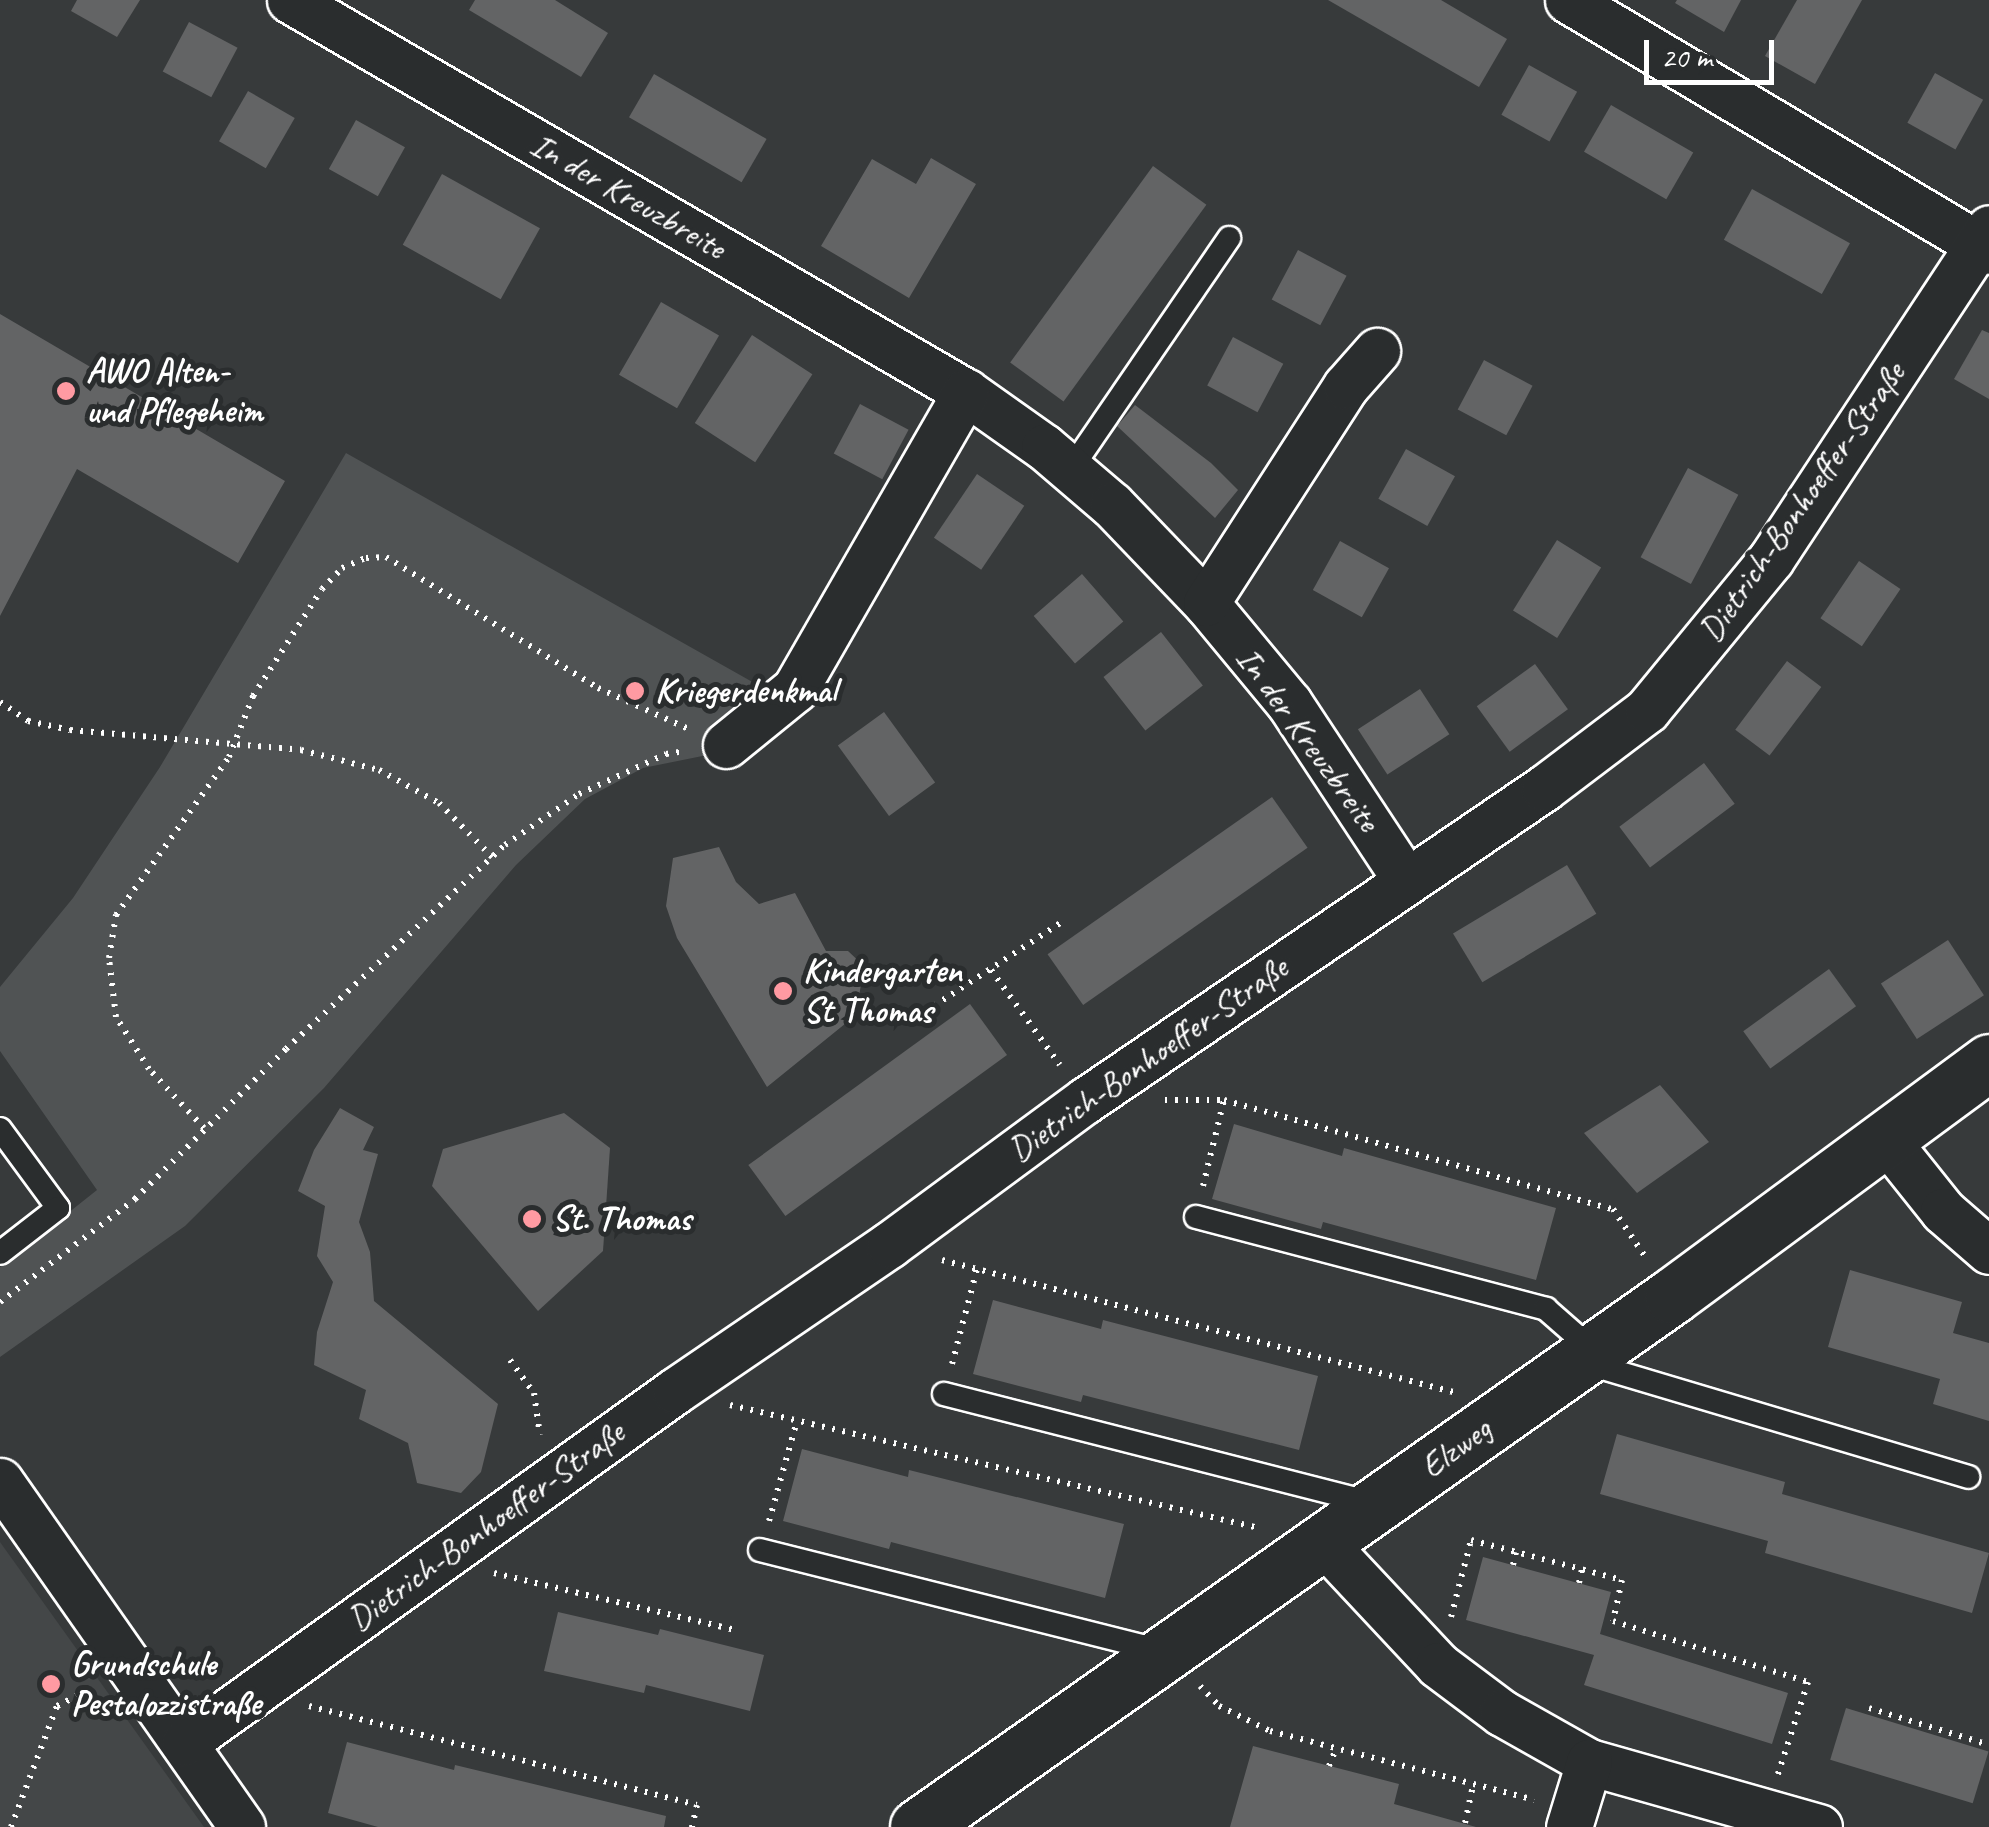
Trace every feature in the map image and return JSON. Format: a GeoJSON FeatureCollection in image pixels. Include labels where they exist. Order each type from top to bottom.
{"type":"FeatureCollection","features":[{"type":"Feature","properties":{"kind":"street","name":"In der Kreuzbreite"},"geometry":{"type":"LineString","coordinates":[[290,0],[966,392],[1070,469],[1206,603],[1289,703],[1405,879]]}},
{"type":"Feature","properties":{"kind":"street"},"geometry":{"type":"LineString","coordinates":[[1568,0],[1986,241]]}},
{"type":"Feature","properties":{"kind":"street","name":"Dietrich-Bonhoeffer-Straße"},"geometry":{"type":"LineString","coordinates":[[184,1743],[675,1390],[889,1245],[1086,1100],[1570,769],[1646,710],[1771,559],[1986,241]]}},
{"type":"Feature","properties":{"kind":"street"},"geometry":{"type":"LineString","coordinates":[[1206,603],[1346,386],[1377,350]]}},
{"type":"Feature","properties":{"kind":"street"},"geometry":{"type":"LineString","coordinates":[[726,746],[796,688],[966,392]]}},
{"type":"Feature","properties":{"kind":"street","name":"Elzweg"},"geometry":{"type":"LineString","coordinates":[[918,1827],[1672,1296],[1989,1062]]}},
{"type":"Feature","properties":{"kind":"street"},"geometry":{"type":"LineString","coordinates":[[1884,1138],[1943,1211],[1989,1251]]}},
{"type":"Feature","properties":{"kind":"street"},"geometry":{"type":"LineString","coordinates":[[0,1481],[242,1827]]}},
{"type":"Feature","properties":{"kind":"street"},"geometry":{"type":"LineString","coordinates":[[1323,1542],[1438,1664],[1502,1714],[1589,1762],[1819,1827]]}},
{"type":"Feature","properties":{"kind":"street"},"geometry":{"type":"LineString","coordinates":[[1572,1818],[1589,1762]]}},
{"type":"Feature","properties":{"kind":"lane"},"geometry":{"type":"LineString","coordinates":[[1070,469],[1229,238]]}},
{"type":"Feature","properties":{"kind":"lane"},"geometry":{"type":"LineString","coordinates":[[0,1129],[58,1208],[0,1253]]}},
{"type":"Feature","properties":{"kind":"lane"},"geometry":{"type":"LineString","coordinates":[[1196,1216],[1546,1308],[1586,1356],[1968,1477]]}},
{"type":"Feature","properties":{"kind":"lane"},"geometry":{"type":"LineString","coordinates":[[944,1394],[1378,1504]]}},
{"type":"Feature","properties":{"kind":"lane"},"geometry":{"type":"LineString","coordinates":[[760,1550],[1168,1652]]}},
{"type":"Feature","properties":{"kind":"path"},"geometry":{"type":"LineString","coordinates":[[204,1128],[149,1069],[116,1017],[108,958],[116,915],[234,746],[254,696],[322,589],[342,568],[366,558],[386,557],[598,688],[726,746]]}},
{"type":"Feature","properties":{"kind":"path"},"geometry":{"type":"LineString","coordinates":[[0,702],[28,721],[70,730],[301,750],[379,770],[440,803],[492,857]]}},
{"type":"Feature","properties":{"kind":"path"},"geometry":{"type":"LineString","coordinates":[[0,1302],[135,1199],[204,1128],[492,857],[579,794],[666,754],[726,746]]}},
{"type":"Feature","properties":{"kind":"path"},"geometry":{"type":"LineString","coordinates":[[908,1023],[1062,922]]}},
{"type":"Feature","properties":{"kind":"path"},"geometry":{"type":"LineString","coordinates":[[991,970],[1086,1100],[1224,1100],[1614,1208],[1672,1296]]}},
{"type":"Feature","properties":{"kind":"path"},"geometry":{"type":"LineString","coordinates":[[1210,1153],[1224,1100]]}},
{"type":"Feature","properties":{"kind":"path"},"geometry":{"type":"LineString","coordinates":[[889,1245],[1512,1407]]}},
{"type":"Feature","properties":{"kind":"path"},"geometry":{"type":"LineString","coordinates":[[958,1341],[977,1269]]}},
{"type":"Feature","properties":{"kind":"path"},"geometry":{"type":"LineString","coordinates":[[510,1360],[534,1393],[546,1483]]}},
{"type":"Feature","properties":{"kind":"path"},"geometry":{"type":"LineString","coordinates":[[675,1390],[797,1422],[1323,1542]]}},
{"type":"Feature","properties":{"kind":"path"},"geometry":{"type":"LineString","coordinates":[[778,1489],[797,1422]]}},
{"type":"Feature","properties":{"kind":"path"},"geometry":{"type":"LineString","coordinates":[[1438,1664],[1471,1540],[1622,1580],[1614,1621],[1808,1682],[1765,1813]]}},
{"type":"Feature","properties":{"kind":"path"},"geometry":{"type":"LineString","coordinates":[[1513,1565],[1516,1552]]}},
{"type":"Feature","properties":{"kind":"path"},"geometry":{"type":"LineString","coordinates":[[439,1560],[736,1630]]}},
{"type":"Feature","properties":{"kind":"path"},"geometry":{"type":"LineString","coordinates":[[1578,1583],[1582,1569]]}},
{"type":"Feature","properties":{"kind":"path"},"geometry":{"type":"LineString","coordinates":[[1168,1652],[1218,1706],[1270,1731],[1473,1786],[1572,1818]]}},
{"type":"Feature","properties":{"kind":"path"},"geometry":{"type":"LineString","coordinates":[[11,1827],[57,1706],[130,1667]]}},
{"type":"Feature","properties":{"kind":"path"},"geometry":{"type":"LineString","coordinates":[[254,1693],[697,1805],[692,1827]]}},
{"type":"Feature","properties":{"kind":"path"},"geometry":{"type":"LineString","coordinates":[[1869,1708],[1989,1744]]}},
{"type":"Feature","properties":{"kind":"path"},"geometry":{"type":"LineString","coordinates":[[1328,1766],[1336,1749]]}},
{"type":"Feature","properties":{"kind":"path"},"geometry":{"type":"LineString","coordinates":[[1465,1823],[1473,1786]]}},
{"type":"Feature","properties":{"kind":"shaded area"},"geometry":{"type":"Polygon","coordinates":[[[346,453],[770,692],[742,748],[643,768],[585,799],[516,865],[324,1088],[185,1226],[0,1357],[0,1267],[97,1190],[0,1051],[0,987],[73,898],[160,767],[346,453]]]}},
{"type":"Feature","properties":{"kind":"shaded area","name":"Grundschule Pestalozzistraße"},"geometry":{"type":"Polygon","coordinates":[[[0,1542],[204,1827],[0,1827],[0,1542]]]}},
{"type":"Feature","properties":{"kind":"building"},"geometry":{"type":"Polygon","coordinates":[[[77,0],[140,0],[117,37],[71,11],[77,0]]]}},
{"type":"Feature","properties":{"kind":"building"},"geometry":{"type":"Polygon","coordinates":[[[475,0],[555,0],[608,33],[581,77],[469,10],[475,0]]]}},
{"type":"Feature","properties":{"kind":"building"},"geometry":{"type":"Polygon","coordinates":[[[1328,0],[1441,0],[1507,39],[1479,87],[1328,0]]]}},
{"type":"Feature","properties":{"kind":"building"},"geometry":{"type":"Polygon","coordinates":[[[1741,0],[1724,32],[1675,3],[1741,0]]]}},
{"type":"Feature","properties":{"kind":"building"},"geometry":{"type":"Polygon","coordinates":[[[1797,0],[1862,0],[1815,84],[1765,56],[1797,0]]]}},
{"type":"Feature","properties":{"kind":"building"},"geometry":{"type":"Polygon","coordinates":[[[189,22],[238,48],[211,97],[163,71],[189,22]]]}},
{"type":"Feature","properties":{"kind":"building"},"geometry":{"type":"Polygon","coordinates":[[[1529,65],[1577,92],[1549,142],[1501,115],[1529,65]]]}},
{"type":"Feature","properties":{"kind":"building"},"geometry":{"type":"Polygon","coordinates":[[[1935,73],[1983,100],[1955,150],[1907,123],[1935,73]]]}},
{"type":"Feature","properties":{"kind":"building"},"geometry":{"type":"Polygon","coordinates":[[[654,74],[767,139],[742,182],[629,117],[654,74]]]}},
{"type":"Feature","properties":{"kind":"building"},"geometry":{"type":"Polygon","coordinates":[[[248,91],[295,118],[266,168],[219,141],[248,91]]]}},
{"type":"Feature","properties":{"kind":"building"},"geometry":{"type":"Polygon","coordinates":[[[1611,105],[1693,152],[1666,199],[1584,152],[1611,105]]]}},
{"type":"Feature","properties":{"kind":"building"},"geometry":{"type":"Polygon","coordinates":[[[356,120],[405,147],[378,196],[329,169],[356,120]]]}},
{"type":"Feature","properties":{"kind":"building"},"geometry":{"type":"Polygon","coordinates":[[[931,158],[976,184],[909,298],[821,246],[872,159],[916,184],[931,158]]]}},
{"type":"Feature","properties":{"kind":"building"},"geometry":{"type":"Polygon","coordinates":[[[1153,166],[1206,205],[1064,401],[1010,363],[1153,166]]]}},
{"type":"Feature","properties":{"kind":"building"},"geometry":{"type":"Polygon","coordinates":[[[442,174],[540,228],[501,299],[403,245],[442,174]]]}},
{"type":"Feature","properties":{"kind":"building"},"geometry":{"type":"Polygon","coordinates":[[[1752,189],[1850,243],[1822,294],[1724,240],[1752,189]]]}},
{"type":"Feature","properties":{"kind":"building"},"geometry":{"type":"Polygon","coordinates":[[[1298,250],[1347,276],[1320,325],[1272,299],[1298,250]]]}},
{"type":"Feature","properties":{"kind":"building"},"geometry":{"type":"Polygon","coordinates":[[[661,302],[719,336],[677,408],[619,375],[661,302]]]}},
{"type":"Feature","properties":{"kind":"building","name":"AWO Alten- und Pflegeheim"},"geometry":{"type":"Polygon","coordinates":[[[0,314],[285,481],[238,563],[77,469],[0,616],[0,314]]]}},
{"type":"Feature","properties":{"kind":"building"},"geometry":{"type":"Polygon","coordinates":[[[1982,330],[1989,333],[1989,399],[1954,379],[1982,330]]]}},
{"type":"Feature","properties":{"kind":"building"},"geometry":{"type":"Polygon","coordinates":[[[752,335],[812,374],[755,462],[695,423],[752,335]]]}},
{"type":"Feature","properties":{"kind":"building"},"geometry":{"type":"Polygon","coordinates":[[[1233,337],[1283,364],[1258,412],[1207,386],[1233,337]]]}},
{"type":"Feature","properties":{"kind":"building"},"geometry":{"type":"Polygon","coordinates":[[[1484,360],[1533,386],[1506,435],[1458,409],[1484,360]]]}},
{"type":"Feature","properties":{"kind":"building"},"geometry":{"type":"Polygon","coordinates":[[[860,404],[909,430],[882,479],[834,453],[860,404]]]}},
{"type":"Feature","properties":{"kind":"building"},"geometry":{"type":"Polygon","coordinates":[[[1135,405],[1211,463],[1238,490],[1215,518],[1117,426],[1135,405]]]}},
{"type":"Feature","properties":{"kind":"building"},"geometry":{"type":"Polygon","coordinates":[[[1406,449],[1455,476],[1427,526],[1378,499],[1406,449]]]}},
{"type":"Feature","properties":{"kind":"building"},"geometry":{"type":"Polygon","coordinates":[[[1688,468],[1738,495],[1691,584],[1641,557],[1688,468]]]}},
{"type":"Feature","properties":{"kind":"building"},"geometry":{"type":"Polygon","coordinates":[[[977,474],[1024,506],[981,570],[934,538],[977,474]]]}},
{"type":"Feature","properties":{"kind":"building"},"geometry":{"type":"Polygon","coordinates":[[[1557,540],[1601,568],[1557,638],[1513,610],[1557,540]]]}},
{"type":"Feature","properties":{"kind":"building"},"geometry":{"type":"Polygon","coordinates":[[[1340,541],[1389,568],[1362,617],[1313,590],[1340,541]]]}},
{"type":"Feature","properties":{"kind":"building"},"geometry":{"type":"Polygon","coordinates":[[[1859,561],[1900,589],[1862,646],[1820,618],[1859,561]]]}},
{"type":"Feature","properties":{"kind":"building"},"geometry":{"type":"Polygon","coordinates":[[[1082,574],[1123,622],[1075,664],[1034,616],[1082,574]]]}},
{"type":"Feature","properties":{"kind":"building"},"geometry":{"type":"Polygon","coordinates":[[[1161,632],[1203,686],[1145,731],[1103,677],[1161,632]]]}},
{"type":"Feature","properties":{"kind":"building"},"geometry":{"type":"Polygon","coordinates":[[[1787,661],[1821,687],[1770,756],[1735,730],[1787,661]]]}},
{"type":"Feature","properties":{"kind":"building"},"geometry":{"type":"Polygon","coordinates":[[[1535,664],[1568,709],[1510,752],[1477,706],[1535,664]]]}},
{"type":"Feature","properties":{"kind":"building"},"geometry":{"type":"Polygon","coordinates":[[[1420,689],[1449,734],[1387,775],[1358,729],[1420,689]]]}},
{"type":"Feature","properties":{"kind":"building"},"geometry":{"type":"Polygon","coordinates":[[[884,712],[935,782],[889,816],[838,746],[884,712]]]}},
{"type":"Feature","properties":{"kind":"building"},"geometry":{"type":"Polygon","coordinates":[[[1704,763],[1735,804],[1650,868],[1619,827],[1704,763]]]}},
{"type":"Feature","properties":{"kind":"building"},"geometry":{"type":"Polygon","coordinates":[[[1272,797],[1308,848],[1083,1005],[1048,954],[1272,797]]]}},
{"type":"Feature","properties":{"kind":"building","name":"Kindergarten St Thomas"},"geometry":{"type":"Polygon","coordinates":[[[719,847],[736,882],[759,904],[795,893],[826,951],[848,951],[864,966],[856,1015],[767,1087],[677,938],[666,906],[673,858],[719,847]]]}},
{"type":"Feature","properties":{"kind":"building"},"geometry":{"type":"Polygon","coordinates":[[[1567,865],[1596,914],[1482,982],[1453,934],[1567,865]]]}},
{"type":"Feature","properties":{"kind":"building"},"geometry":{"type":"Polygon","coordinates":[[[1948,940],[1984,995],[1917,1039],[1881,984],[1948,940]]]}},
{"type":"Feature","properties":{"kind":"building"},"geometry":{"type":"Polygon","coordinates":[[[1829,969],[1856,1006],[1770,1069],[1743,1031],[1829,969]]]}},
{"type":"Feature","properties":{"kind":"building"},"geometry":{"type":"Polygon","coordinates":[[[970,1004],[1007,1055],[785,1216],[748,1165],[970,1004]]]}},
{"type":"Feature","properties":{"kind":"building"},"geometry":{"type":"Polygon","coordinates":[[[1660,1085],[1709,1142],[1637,1193],[1584,1133],[1660,1085]]]}},
{"type":"Feature","properties":{"kind":"building"},"geometry":{"type":"Polygon","coordinates":[[[340,1108],[374,1127],[363,1150],[378,1154],[359,1222],[370,1252],[374,1301],[498,1404],[481,1472],[461,1493],[417,1483],[408,1443],[359,1419],[366,1390],[314,1365],[317,1332],[333,1282],[317,1256],[325,1206],[298,1191],[314,1150],[340,1108]]]}},
{"type":"Feature","properties":{"kind":"building","name":"St. Thomas"},"geometry":{"type":"Polygon","coordinates":[[[564,1113],[610,1148],[603,1251],[538,1311],[432,1186],[443,1149],[564,1113]]]}},
{"type":"Feature","properties":{"kind":"building"},"geometry":{"type":"Polygon","coordinates":[[[1234,1124],[1342,1156],[1344,1148],[1556,1208],[1536,1280],[1323,1222],[1321,1229],[1212,1199],[1234,1124]]]}},
{"type":"Feature","properties":{"kind":"building"},"geometry":{"type":"Polygon","coordinates":[[[1850,1270],[1962,1302],[1953,1333],[1989,1343],[1989,1421],[1933,1404],[1940,1379],[1828,1347],[1850,1270]]]}},
{"type":"Feature","properties":{"kind":"building"},"geometry":{"type":"Polygon","coordinates":[[[993,1300],[1101,1329],[1103,1320],[1318,1376],[1299,1450],[1083,1395],[1081,1402],[973,1374],[993,1300]]]}},
{"type":"Feature","properties":{"kind":"building"},"geometry":{"type":"Polygon","coordinates":[[[1617,1434],[1785,1482],[1782,1494],[1989,1553],[1972,1613],[1765,1553],[1768,1541],[1600,1494],[1617,1434]]]}},
{"type":"Feature","properties":{"kind":"building"},"geometry":{"type":"Polygon","coordinates":[[[802,1449],[908,1477],[909,1470],[1124,1524],[1105,1598],[891,1542],[889,1549],[783,1521],[802,1449]]]}},
{"type":"Feature","properties":{"kind":"building"},"geometry":{"type":"Polygon","coordinates":[[[1483,1557],[1611,1592],[1600,1634],[1788,1693],[1772,1744],[1584,1685],[1594,1655],[1466,1620],[1483,1557]]]}},
{"type":"Feature","properties":{"kind":"building"},"geometry":{"type":"Polygon","coordinates":[[[558,1612],[658,1635],[660,1629],[764,1655],[750,1711],[646,1685],[644,1693],[544,1671],[558,1612]]]}},
{"type":"Feature","properties":{"kind":"building"},"geometry":{"type":"Polygon","coordinates":[[[1846,1708],[1988,1752],[1973,1803],[1830,1760],[1846,1708]]]}},
{"type":"Feature","properties":{"kind":"building"},"geometry":{"type":"Polygon","coordinates":[[[347,1742],[454,1770],[455,1765],[666,1816],[664,1827],[378,1827],[328,1813],[347,1742]]]}},
{"type":"Feature","properties":{"kind":"building"},"geometry":{"type":"Polygon","coordinates":[[[1253,1746],[1399,1784],[1394,1804],[1476,1827],[1230,1827],[1253,1746]]]}},
{"type":"Feature","properties":{"kind":"place","name":"AWO Alten- und Pflegeheim"},"geometry":{"type":"Point","coordinates":[66,391]}},
{"type":"Feature","properties":{"kind":"place","name":"Kriegerdenkmal"},"geometry":{"type":"Point","coordinates":[635,691]}},
{"type":"Feature","properties":{"kind":"place","name":"Kindergarten St Thomas"},"geometry":{"type":"Point","coordinates":[783,991]}},
{"type":"Feature","properties":{"kind":"place","name":"St. Thomas"},"geometry":{"type":"Point","coordinates":[532,1219]}},
{"type":"Feature","properties":{"kind":"place","name":"Grundschule Pestalozzistraße"},"geometry":{"type":"Point","coordinates":[51,1684]}}]}
